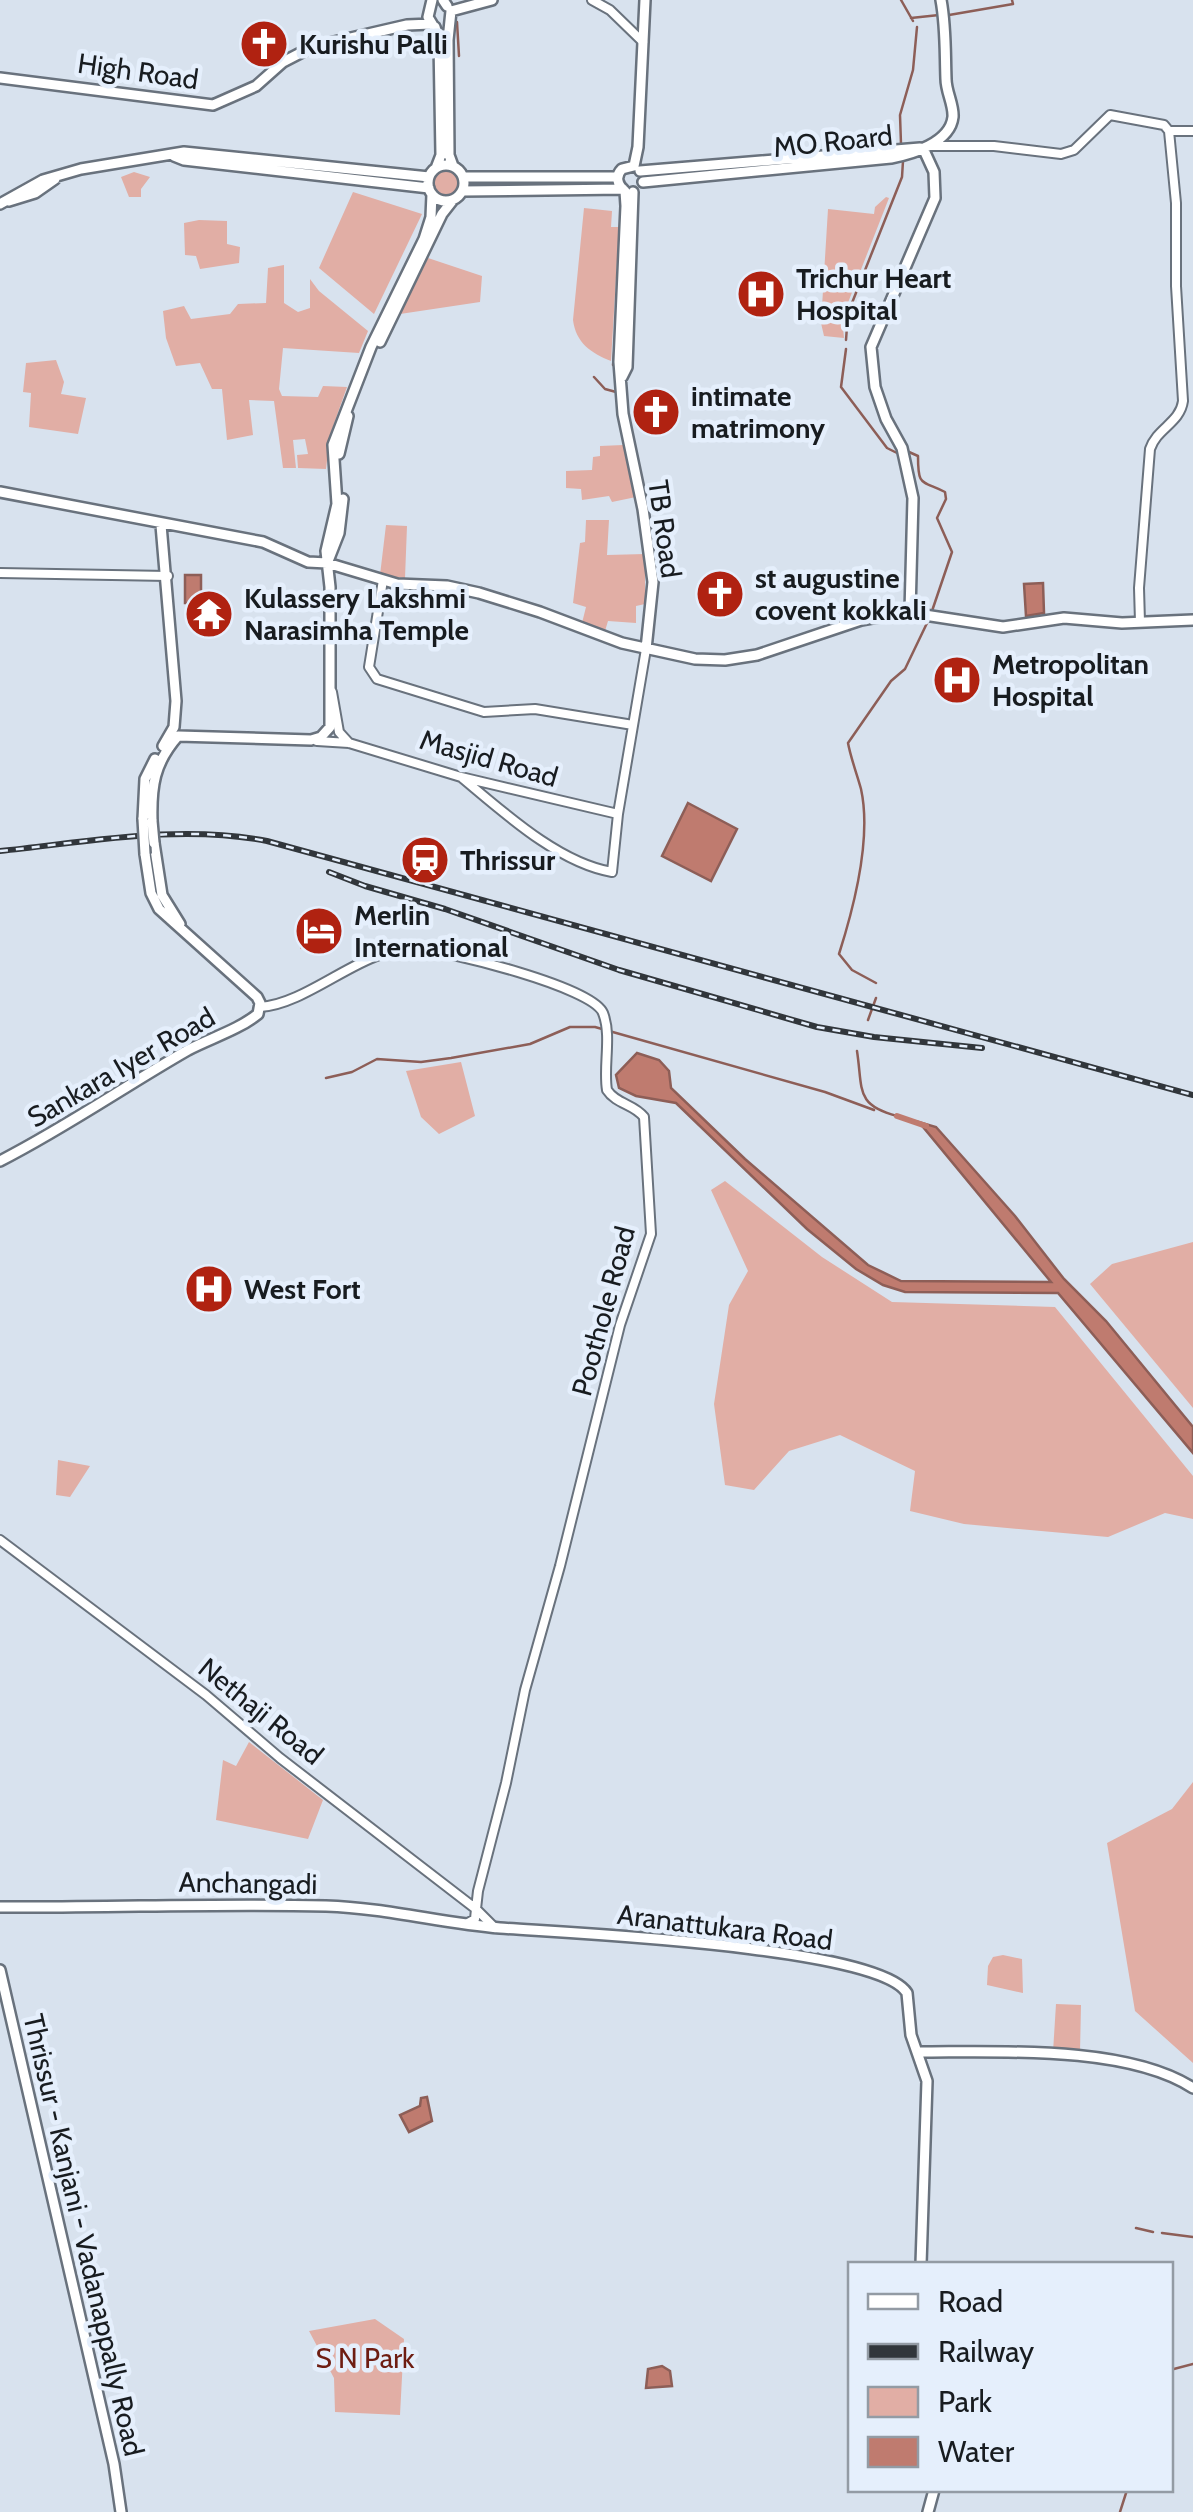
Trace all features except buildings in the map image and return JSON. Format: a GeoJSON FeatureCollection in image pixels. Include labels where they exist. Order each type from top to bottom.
{"type":"FeatureCollection","features":[{"type":"Feature","properties":{"kind":"main road"},"geometry":{"type":"LineString","coordinates":[[432,15],[440,4],[492,0]]}},
{"type":"Feature","properties":{"kind":"main road"},"geometry":{"type":"LineString","coordinates":[[627,191],[639,173],[644,0]]}},
{"type":"Feature","properties":{"kind":"main road","name":"MO Roard"},"geometry":{"type":"LineString","coordinates":[[639,173],[864,162],[908,155],[926,147],[950,128],[954,116],[946,83],[942,0]]}},
{"type":"Feature","properties":{"kind":"main road"},"geometry":{"type":"LineString","coordinates":[[327,564],[342,518],[339,447],[346,420],[442,214],[462,192],[463,177],[453,166],[450,155],[447,6]]}},
{"type":"Feature","properties":{"kind":"main road"},"geometry":{"type":"LineString","coordinates":[[432,15],[443,28],[450,24]]}},
{"type":"Feature","properties":{"kind":"main road"},"geometry":{"type":"LineString","coordinates":[[178,736],[310,740],[324,735],[331,724],[326,552],[338,504],[333,460],[336,430],[432,217],[432,182],[441,155],[439,42],[432,15]]}},
{"type":"Feature","properties":{"kind":"main road","name":"High Road"},"geometry":{"type":"LineString","coordinates":[[0,78],[213,105],[256,86],[283,62],[324,43],[432,15]]}},
{"type":"Feature","properties":{"kind":"main road"},"geometry":{"type":"LineString","coordinates":[[910,612],[913,498],[902,448],[875,387],[871,347],[935,198],[934,172],[926,147]]}},
{"type":"Feature","properties":{"kind":"main road"},"geometry":{"type":"LineString","coordinates":[[5,203],[33,185],[81,169],[184,152],[432,182],[453,166]]}},
{"type":"Feature","properties":{"kind":"main road"},"geometry":{"type":"LineString","coordinates":[[618,177],[622,169],[639,173]]}},
{"type":"Feature","properties":{"kind":"main road"},"geometry":{"type":"LineString","coordinates":[[463,177],[618,177]]}},
{"type":"Feature","properties":{"kind":"main road"},"geometry":{"type":"LineString","coordinates":[[618,177],[627,191]]}},
{"type":"Feature","properties":{"kind":"main road"},"geometry":{"type":"LineString","coordinates":[[5,203],[35,194],[55,179]]}},
{"type":"Feature","properties":{"kind":"main road"},"geometry":{"type":"LineString","coordinates":[[432,182],[442,200],[454,200]]}},
{"type":"Feature","properties":{"kind":"main road"},"geometry":{"type":"LineString","coordinates":[[462,192],[627,191]]}},
{"type":"Feature","properties":{"kind":"main road","name":"TB Road"},"geometry":{"type":"LineString","coordinates":[[627,191],[627,366],[622,376],[622,414],[643,510],[653,582],[646,649]]}},
{"type":"Feature","properties":{"kind":"main road"},"geometry":{"type":"LineString","coordinates":[[0,492],[262,542],[308,562],[383,580],[479,593],[646,649],[695,660],[738,658],[796,644],[861,620],[910,612],[1003,627],[1064,618],[1193,620]]}},
{"type":"Feature","properties":{"kind":"main road"},"geometry":{"type":"LineString","coordinates":[[161,525],[178,736]]}},
{"type":"Feature","properties":{"kind":"main road"},"geometry":{"type":"LineString","coordinates":[[176,715],[180,732],[145,779],[145,854],[151,893],[158,908],[257,998],[260,1007]]}},
{"type":"Feature","properties":{"kind":"main road"},"geometry":{"type":"LineString","coordinates":[[148,820],[162,895],[194,942]]}},
{"type":"Feature","properties":{"kind":"main road","name":"Sankara Iyer Road"},"geometry":{"type":"LineString","coordinates":[[0,1162],[192,1048],[252,1019],[260,1007]]}},
{"type":"Feature","properties":{"kind":"main road","name":"Anchangadi"},"geometry":{"type":"LineString","coordinates":[[0,1908],[325,1906],[494,1928]]}},
{"type":"Feature","properties":{"kind":"main road","name":"Aranattukara Road"},"geometry":{"type":"LineString","coordinates":[[494,1928],[616,1935],[795,1954],[876,1974],[904,1987],[911,2036],[926,2072],[928,2099],[921,2262]]}},
{"type":"Feature","properties":{"kind":"main road","name":"Thrissur - Kanjani - Vadanappally Road"},"geometry":{"type":"LineString","coordinates":[[0,1970],[122,2512]]}},
{"type":"Feature","properties":{"kind":"main road"},"geometry":{"type":"LineString","coordinates":[[920,2052],[1115,2060],[1154,2070],[1193,2088]]}},
{"type":"Feature","properties":{"kind":"main road"},"geometry":{"type":"LineString","coordinates":[[928,2512],[933,2493]]}},
{"type":"Feature","properties":{"kind":"street"},"geometry":{"type":"LineString","coordinates":[[592,0],[610,10],[642,42]]}},
{"type":"Feature","properties":{"kind":"street"},"geometry":{"type":"LineString","coordinates":[[926,147],[994,146],[1060,154],[1074,150],[1110,115],[1164,125],[1168,131],[1176,202],[1176,286],[1184,400],[1178,417],[1160,430],[1150,449],[1140,622]]}},
{"type":"Feature","properties":{"kind":"street"},"geometry":{"type":"LineString","coordinates":[[1168,131],[1193,130]]}},
{"type":"Feature","properties":{"kind":"street"},"geometry":{"type":"LineString","coordinates":[[0,573],[168,576]]}},
{"type":"Feature","properties":{"kind":"street"},"geometry":{"type":"LineString","coordinates":[[383,580],[369,667],[373,677],[484,712],[535,709],[633,725]]}},
{"type":"Feature","properties":{"kind":"street","name":"TB Road"},"geometry":{"type":"LineString","coordinates":[[461,776],[553,848],[586,866],[612,872],[646,649]]}},
{"type":"Feature","properties":{"kind":"street"},"geometry":{"type":"LineString","coordinates":[[329,683],[339,732],[349,743]]}},
{"type":"Feature","properties":{"kind":"street","name":"Masjid Road"},"geometry":{"type":"LineString","coordinates":[[310,740],[349,743],[461,776],[618,814]]}},
{"type":"Feature","properties":{"kind":"street","name":"Poothole Road"},"geometry":{"type":"LineString","coordinates":[[260,1007],[279,1004],[381,954],[419,949],[574,990],[599,1006],[606,1030],[607,1090],[644,1117],[651,1234],[614,1347],[525,1690],[476,1910]]}},
{"type":"Feature","properties":{"kind":"street","name":"Nethaji Road"},"geometry":{"type":"LineString","coordinates":[[0,1540],[206,1694],[280,1758],[476,1910]]}},
{"type":"Feature","properties":{"kind":"street"},"geometry":{"type":"LineString","coordinates":[[468,1923],[475,1919],[476,1910]]}},
{"type":"Feature","properties":{"kind":"street"},"geometry":{"type":"LineString","coordinates":[[476,1910],[494,1928]]}},
{"type":"Feature","properties":{"kind":"green space"},"geometry":{"type":"Polygon","coordinates":[[[446,171],[458,183],[446,195],[434,183],[446,171]]]}},
{"type":"Feature","properties":{"kind":"green space"},"geometry":{"type":"Polygon","coordinates":[[[134,172],[150,177],[141,189],[141,197],[129,197],[121,177],[134,172]]]}},
{"type":"Feature","properties":{"kind":"green space"},"geometry":{"type":"Polygon","coordinates":[[[353,192],[422,214],[374,314],[319,268],[353,192]]]}},
{"type":"Feature","properties":{"kind":"green space"},"geometry":{"type":"Polygon","coordinates":[[[889,198],[842,318],[844,338],[824,336],[821,323],[828,209],[874,214],[875,207],[889,198]]]}},
{"type":"Feature","properties":{"kind":"green space"},"geometry":{"type":"Polygon","coordinates":[[[584,208],[612,211],[611,227],[619,227],[611,361],[586,346],[577,335],[573,320],[584,208]]]}},
{"type":"Feature","properties":{"kind":"green space"},"geometry":{"type":"Polygon","coordinates":[[[227,221],[227,244],[240,247],[239,263],[200,269],[196,256],[185,255],[184,223],[227,221]]]}},
{"type":"Feature","properties":{"kind":"green space"},"geometry":{"type":"Polygon","coordinates":[[[428,258],[482,276],[480,302],[400,314],[428,258]]]}},
{"type":"Feature","properties":{"kind":"green space"},"geometry":{"type":"Polygon","coordinates":[[[284,265],[284,303],[298,312],[310,308],[310,279],[368,331],[359,353],[283,348],[279,389],[282,396],[318,397],[323,386],[347,387],[330,435],[326,469],[298,468],[297,455],[308,454],[305,439],[293,440],[296,468],[283,468],[274,401],[249,400],[253,435],[227,440],[222,389],[212,389],[200,363],[176,366],[166,338],[163,311],[184,306],[191,319],[230,314],[238,304],[266,303],[268,268],[284,265]]]}},
{"type":"Feature","properties":{"kind":"green space"},"geometry":{"type":"Polygon","coordinates":[[[56,360],[64,382],[61,394],[86,398],[78,434],[29,427],[31,393],[23,392],[26,363],[56,360]]]}},
{"type":"Feature","properties":{"kind":"green space"},"geometry":{"type":"Polygon","coordinates":[[[623,445],[636,497],[612,502],[609,496],[582,500],[581,489],[566,488],[566,471],[592,470],[593,457],[600,456],[600,446],[623,445]]]}},
{"type":"Feature","properties":{"kind":"green space"},"geometry":{"type":"Polygon","coordinates":[[[586,520],[609,520],[607,555],[645,554],[645,604],[636,606],[636,623],[608,621],[605,631],[582,623],[586,607],[573,603],[586,520]]]}},
{"type":"Feature","properties":{"kind":"green space"},"geometry":{"type":"Polygon","coordinates":[[[386,525],[407,526],[405,578],[380,575],[386,525]]]}},
{"type":"Feature","properties":{"kind":"green space"},"geometry":{"type":"Polygon","coordinates":[[[300,914],[325,916],[331,921],[326,943],[318,945],[318,949],[300,949],[300,914]]]}},
{"type":"Feature","properties":{"kind":"green space"},"geometry":{"type":"Polygon","coordinates":[[[461,1062],[475,1116],[439,1134],[421,1117],[406,1071],[461,1062]]]}},
{"type":"Feature","properties":{"kind":"green space"},"geometry":{"type":"Polygon","coordinates":[[[725,1181],[822,1257],[892,1302],[1055,1307],[1193,1476],[1193,1519],[1165,1513],[1108,1537],[964,1524],[910,1511],[915,1471],[840,1435],[789,1451],[754,1490],[725,1485],[714,1404],[729,1305],[748,1271],[711,1190],[725,1181]]]}},
{"type":"Feature","properties":{"kind":"green space"},"geometry":{"type":"Polygon","coordinates":[[[1193,1242],[1193,1408],[1090,1284],[1112,1264],[1193,1242]]]}},
{"type":"Feature","properties":{"kind":"green space"},"geometry":{"type":"Polygon","coordinates":[[[58,1460],[90,1466],[70,1497],[56,1495],[58,1460]]]}},
{"type":"Feature","properties":{"kind":"green space"},"geometry":{"type":"Polygon","coordinates":[[[249,1742],[323,1800],[308,1839],[216,1820],[223,1760],[236,1766],[249,1742]]]}},
{"type":"Feature","properties":{"kind":"green space"},"geometry":{"type":"Polygon","coordinates":[[[1193,1782],[1193,2063],[1135,2011],[1107,1843],[1172,1809],[1193,1782]]]}},
{"type":"Feature","properties":{"kind":"green space"},"geometry":{"type":"Polygon","coordinates":[[[993,1957],[1022,1959],[1023,1993],[987,1985],[988,1966],[993,1957]]]}},
{"type":"Feature","properties":{"kind":"green space"},"geometry":{"type":"Polygon","coordinates":[[[1056,2004],[1081,2005],[1080,2052],[1053,2052],[1056,2004]]]}},
{"type":"Feature","properties":{"kind":"green space","name":"S N Park"},"geometry":{"type":"Polygon","coordinates":[[[375,2319],[404,2339],[400,2415],[335,2412],[334,2378],[309,2331],[375,2319]]]}},
{"type":"Feature","properties":{"kind":"water"},"geometry":{"type":"Polygon","coordinates":[[[185,575],[201,575],[201,603],[185,603],[185,575]]]}},
{"type":"Feature","properties":{"kind":"water"},"geometry":{"type":"Polygon","coordinates":[[[1043,583],[1044,613],[1026,616],[1024,584],[1043,583]]]}},
{"type":"Feature","properties":{"kind":"water"},"geometry":{"type":"Polygon","coordinates":[[[688,803],[737,829],[711,881],[662,856],[688,803]]]}},
{"type":"Feature","properties":{"kind":"water"},"geometry":{"type":"Polygon","coordinates":[[[637,1053],[659,1060],[669,1071],[671,1088],[745,1159],[868,1265],[901,1281],[1051,1282],[919,1122],[936,1127],[1193,1427],[1193,1453],[1058,1293],[905,1292],[883,1285],[856,1269],[807,1229],[676,1103],[636,1096],[619,1088],[616,1075],[637,1053]]]}},
{"type":"Feature","properties":{"kind":"water"},"geometry":{"type":"Polygon","coordinates":[[[427,2097],[432,2121],[409,2132],[400,2115],[420,2106],[421,2098],[427,2097]]]}},
{"type":"Feature","properties":{"kind":"water"},"geometry":{"type":"Polygon","coordinates":[[[662,2366],[670,2371],[672,2386],[646,2388],[648,2369],[662,2366]]]}},
{"type":"Feature","properties":{"kind":"waterway"},"geometry":{"type":"LineString","coordinates":[[901,0],[913,21]]}},
{"type":"Feature","properties":{"kind":"waterway"},"geometry":{"type":"LineString","coordinates":[[949,15],[1013,4],[1012,0]]}},
{"type":"Feature","properties":{"kind":"waterway"},"geometry":{"type":"LineString","coordinates":[[911,18],[939,15]]}},
{"type":"Feature","properties":{"kind":"waterway"},"geometry":{"type":"LineString","coordinates":[[457,22],[459,56]]}},
{"type":"Feature","properties":{"kind":"waterway"},"geometry":{"type":"LineString","coordinates":[[901,144],[900,115],[913,70],[917,27]]}},
{"type":"Feature","properties":{"kind":"waterway"},"geometry":{"type":"LineString","coordinates":[[846,340],[848,313],[902,177],[903,161]]}},
{"type":"Feature","properties":{"kind":"waterway"},"geometry":{"type":"LineString","coordinates":[[613,365],[616,332]]}},
{"type":"Feature","properties":{"kind":"waterway"},"geometry":{"type":"LineString","coordinates":[[846,349],[841,387],[887,448],[899,454]]}},
{"type":"Feature","properties":{"kind":"waterway"},"geometry":{"type":"LineString","coordinates":[[594,377],[605,389],[616,392]]}},
{"type":"Feature","properties":{"kind":"waterway"},"geometry":{"type":"LineString","coordinates":[[909,452],[918,456],[922,481],[945,492],[946,499],[937,518],[952,552],[932,611]]}},
{"type":"Feature","properties":{"kind":"waterway"},"geometry":{"type":"LineString","coordinates":[[876,983],[852,970],[839,954],[855,894],[864,829],[861,789],[848,743],[891,681],[905,669],[928,621]]}},
{"type":"Feature","properties":{"kind":"waterway"},"geometry":{"type":"LineString","coordinates":[[868,1020],[876,998]]}},
{"type":"Feature","properties":{"kind":"waterway"},"geometry":{"type":"LineString","coordinates":[[326,1078],[352,1072],[377,1059],[421,1062],[451,1058],[530,1044],[570,1027],[595,1027],[825,1092],[874,1110]]}},
{"type":"Feature","properties":{"kind":"waterway"},"geometry":{"type":"LineString","coordinates":[[857,1051],[867,1101],[897,1116]]}},
{"type":"Feature","properties":{"kind":"waterway"},"geometry":{"type":"LineString","coordinates":[[897,1116],[926,1126]]}},
{"type":"Feature","properties":{"kind":"waterway"},"geometry":{"type":"LineString","coordinates":[[1136,2228],[1153,2232]]}},
{"type":"Feature","properties":{"kind":"waterway"},"geometry":{"type":"LineString","coordinates":[[1162,2233],[1193,2237]]}},
{"type":"Feature","properties":{"kind":"waterway"},"geometry":{"type":"LineString","coordinates":[[1173,2369],[1193,2364]]}},
{"type":"Feature","properties":{"kind":"waterway"},"geometry":{"type":"LineString","coordinates":[[1120,2512],[1126,2492]]}},
{"type":"Feature","properties":{"kind":"railway"},"geometry":{"type":"LineString","coordinates":[[0,851],[167,834],[267,841],[1193,1095]]}},
{"type":"Feature","properties":{"kind":"railway"},"geometry":{"type":"LineString","coordinates":[[329,872],[619,970],[817,1027],[982,1048]]}},
{"type":"Feature","properties":{"kind":"place","name":"Kurishu Palli"},"geometry":{"type":"Point","coordinates":[264,44]}},
{"type":"Feature","properties":{"kind":"place","name":"Trichur Heart Hospital"},"geometry":{"type":"Point","coordinates":[761,294]}},
{"type":"Feature","properties":{"kind":"place","name":"intimate matrimony"},"geometry":{"type":"Point","coordinates":[656,412]}},
{"type":"Feature","properties":{"kind":"place","name":"st augustine covent kokkali"},"geometry":{"type":"Point","coordinates":[720,594]}},
{"type":"Feature","properties":{"kind":"place","name":"Kulassery Lakshmi Narasimha Temple"},"geometry":{"type":"Point","coordinates":[209,614]}},
{"type":"Feature","properties":{"kind":"place","name":"Metropolitan Hospital"},"geometry":{"type":"Point","coordinates":[957,680]}},
{"type":"Feature","properties":{"kind":"place","name":"Thrissur"},"geometry":{"type":"Point","coordinates":[425,860]}},
{"type":"Feature","properties":{"kind":"place","name":"Merlin International"},"geometry":{"type":"Point","coordinates":[319,931]}},
{"type":"Feature","properties":{"kind":"place","name":"West Fort"},"geometry":{"type":"Point","coordinates":[209,1289]}}]}
